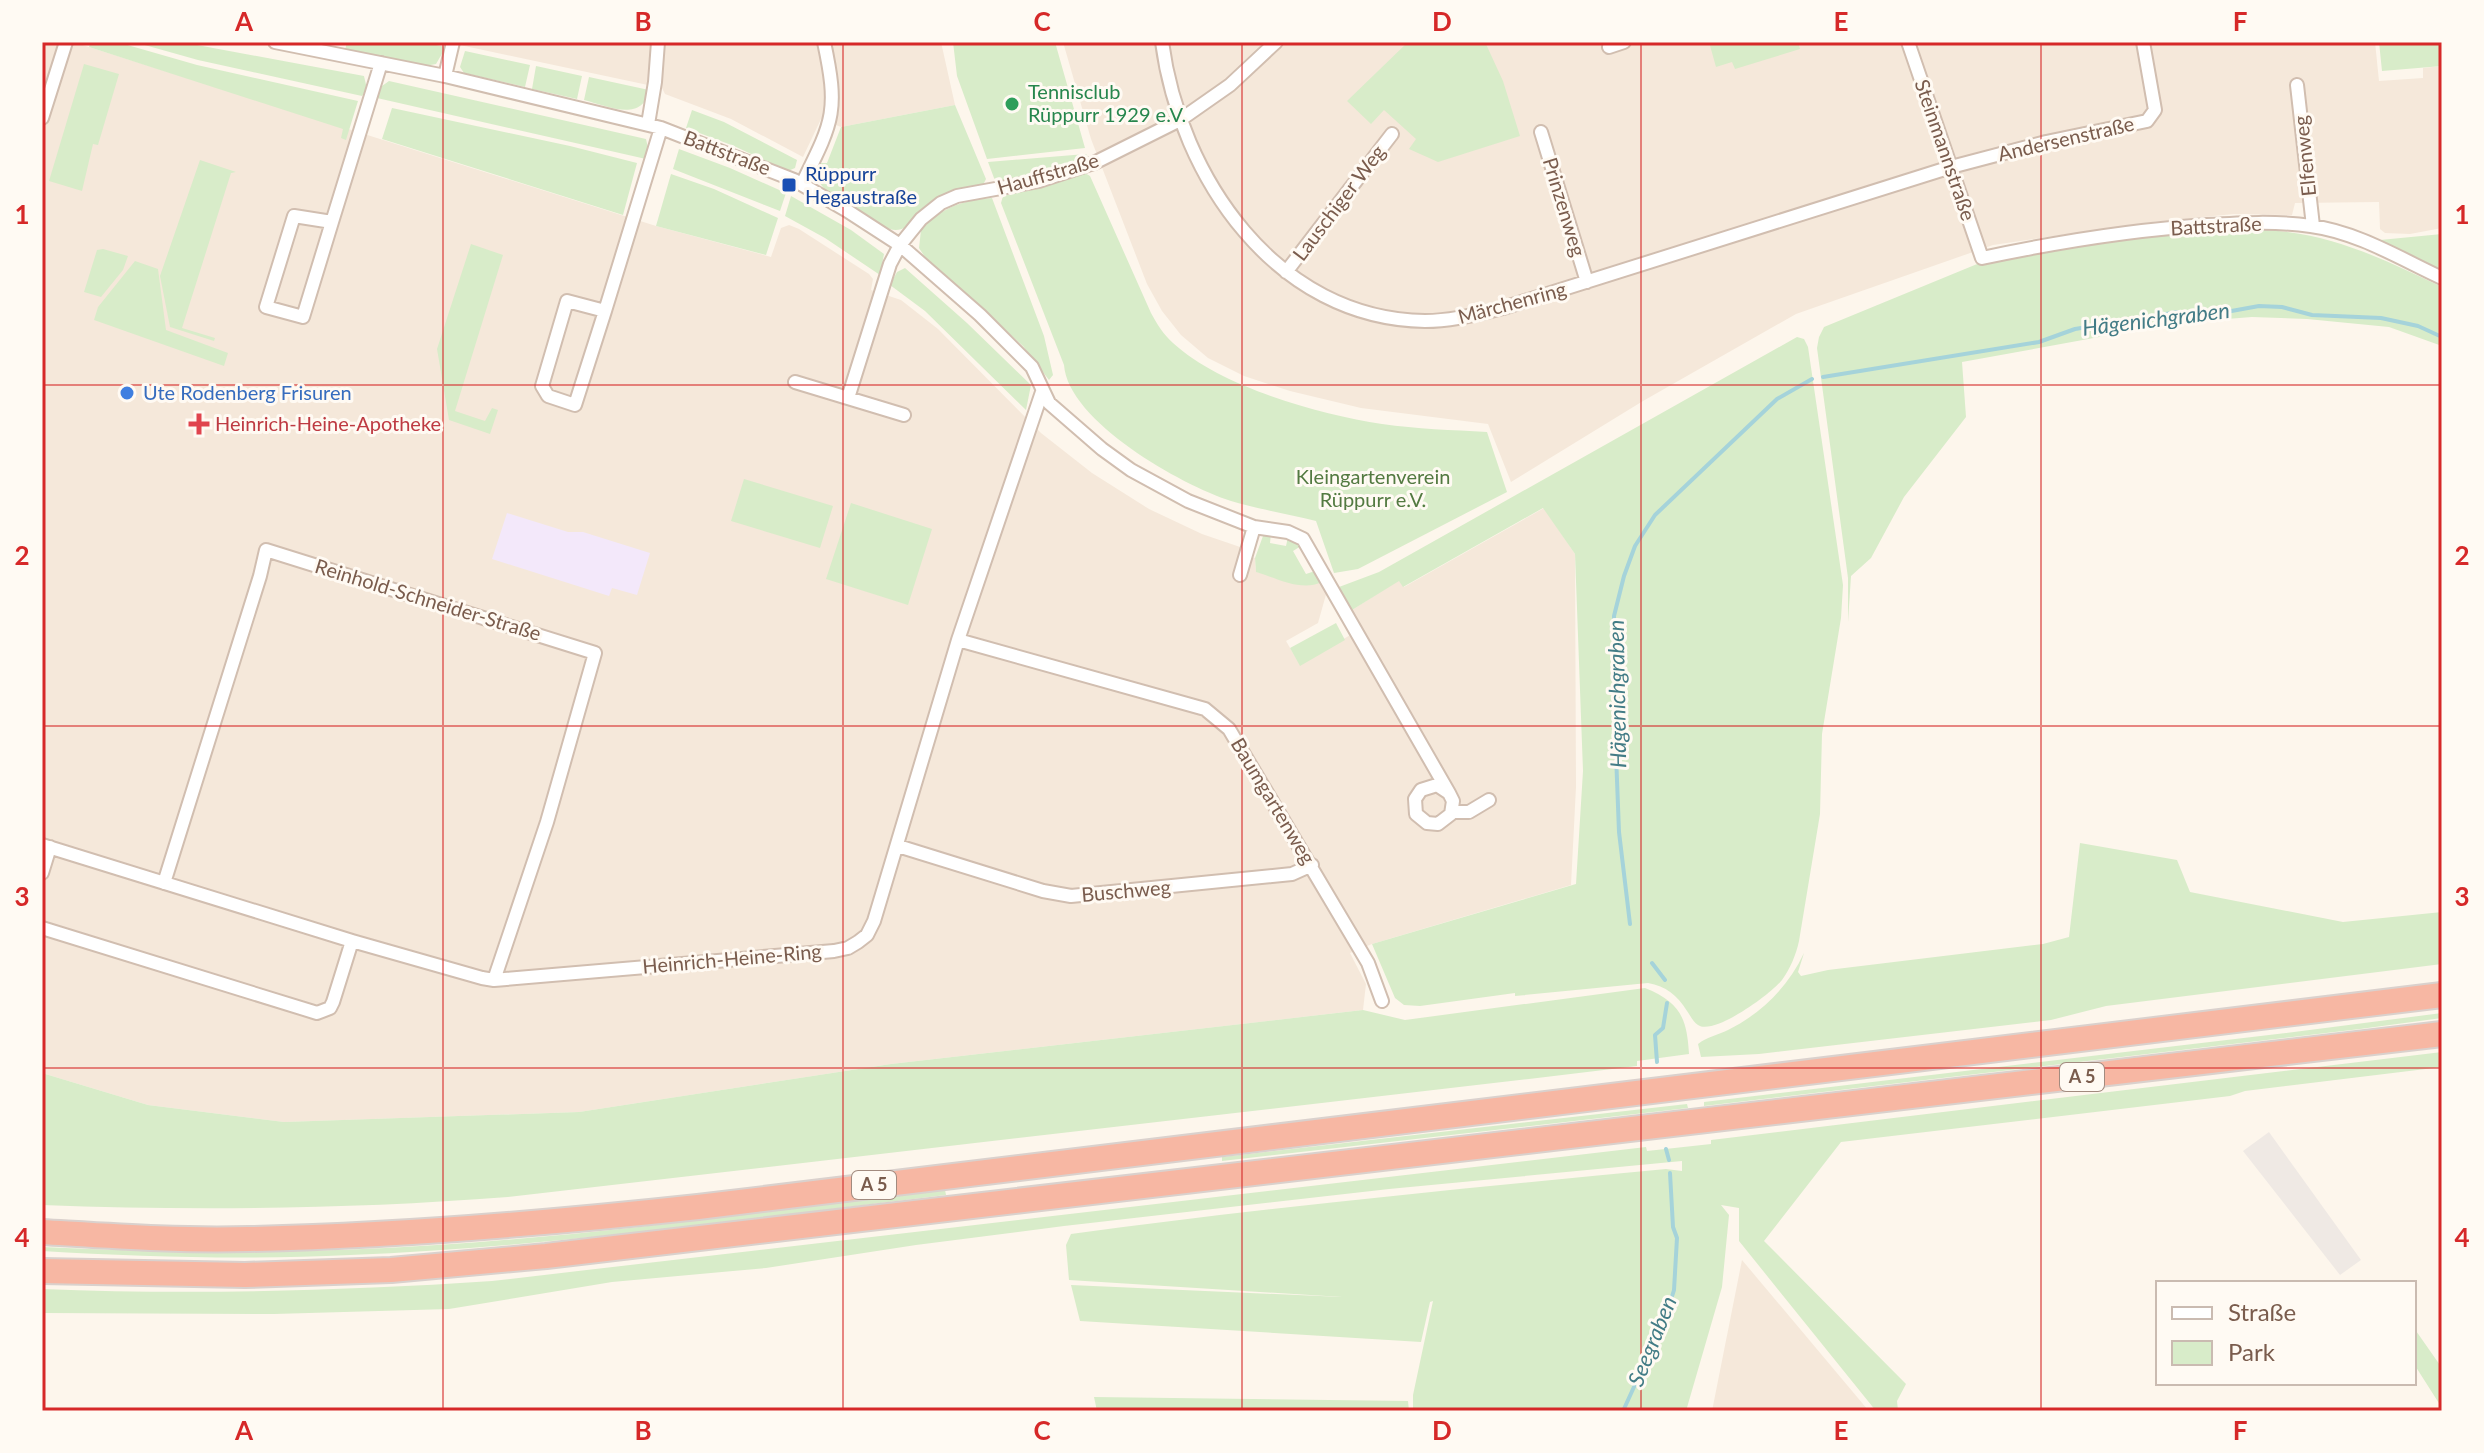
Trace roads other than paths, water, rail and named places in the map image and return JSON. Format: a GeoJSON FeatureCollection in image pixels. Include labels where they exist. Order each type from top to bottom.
{"type":"FeatureCollection","features":[{"type":"Feature","properties":{"kind":"highway","name":"A 5"},"geometry":{"type":"LineString","coordinates":[[42,1232],[248,1239],[539,1224],[2442,995]]}},
{"type":"Feature","properties":{"kind":"highway","name":"A 5"},"geometry":{"type":"LineString","coordinates":[[48,1273],[245,1275],[391,1270],[707,1238],[1721,1116],[2442,1034]]}},
{"type":"Feature","properties":{"kind":"highway"},"geometry":{"type":"LineString","coordinates":[[42,1222],[96,1235]]}},
{"type":"Feature","properties":{"kind":"street"},"geometry":{"type":"LineString","coordinates":[[42,118],[66,42]]}},
{"type":"Feature","properties":{"kind":"street","name":"Battstraße"},"geometry":{"type":"LineString","coordinates":[[275,42],[445,76],[654,126],[731,153],[802,184],[900,245],[1021,355],[1058,413],[1131,470],[1188,501],[1254,527],[1288,532],[1303,539],[1449,793]]}},
{"type":"Feature","properties":{"kind":"street"},"geometry":{"type":"LineString","coordinates":[[445,76],[453,42]]}},
{"type":"Feature","properties":{"kind":"street"},"geometry":{"type":"LineString","coordinates":[[605,311],[567,301],[542,386],[548,396],[575,405],[605,311],[654,126],[658,42]]}},
{"type":"Feature","properties":{"kind":"street"},"geometry":{"type":"LineString","coordinates":[[802,184],[832,115],[833,90],[824,42]]}},
{"type":"Feature","properties":{"kind":"street","name":"Märchenring"},"geometry":{"type":"LineString","coordinates":[[1162,42],[1180,120],[1207,179],[1253,243],[1286,272],[1324,297],[1354,309],[1392,318],[1425,321],[1474,315],[1951,167]]}},
{"type":"Feature","properties":{"kind":"street","name":"Hauffstraße"},"geometry":{"type":"LineString","coordinates":[[848,398],[883,282],[900,245],[929,210],[957,196],[1039,181],[1082,167],[1180,120],[1230,85],[1276,42]]}},
{"type":"Feature","properties":{"kind":"street"},"geometry":{"type":"LineString","coordinates":[[1609,47],[1624,42]]}},
{"type":"Feature","properties":{"kind":"street","name":"Steinmannstraße"},"geometry":{"type":"LineString","coordinates":[[1908,42],[1982,258]]}},
{"type":"Feature","properties":{"kind":"street","name":"Andersenstraße"},"geometry":{"type":"LineString","coordinates":[[1951,167],[2046,142],[2147,121],[2155,110],[2143,42]]}},
{"type":"Feature","properties":{"kind":"street"},"geometry":{"type":"LineString","coordinates":[[332,222],[294,216],[266,307],[303,317],[381,63]]}},
{"type":"Feature","properties":{"kind":"street","name":"Elfenweg"},"geometry":{"type":"LineString","coordinates":[[2297,85],[2313,226]]}},
{"type":"Feature","properties":{"kind":"street","name":"Prinzenweg"},"geometry":{"type":"LineString","coordinates":[[1541,132],[1587,282]]}},
{"type":"Feature","properties":{"kind":"street","name":"Lauschiger Weg"},"geometry":{"type":"LineString","coordinates":[[1286,272],[1392,134]]}},
{"type":"Feature","properties":{"kind":"street","name":"Battstraße"},"geometry":{"type":"LineString","coordinates":[[1982,258],[2061,242],[2164,228],[2274,223],[2313,226],[2354,238],[2442,278]]}},
{"type":"Feature","properties":{"kind":"street"},"geometry":{"type":"LineString","coordinates":[[795,382],[904,415]]}},
{"type":"Feature","properties":{"kind":"street","name":"Heinrich-Heine-Ring"},"geometry":{"type":"LineString","coordinates":[[46,846],[352,941],[494,980],[848,948],[867,935],[874,921],[958,640],[1042,392]]}},
{"type":"Feature","properties":{"kind":"street"},"geometry":{"type":"LineString","coordinates":[[1240,575],[1254,527]]}},
{"type":"Feature","properties":{"kind":"street","name":"Reinhold-Schneider-Straße"},"geometry":{"type":"LineString","coordinates":[[164,883],[266,550],[595,653],[547,822],[494,980]]}},
{"type":"Feature","properties":{"kind":"street","name":"Baumgartenweg"},"geometry":{"type":"LineString","coordinates":[[958,640],[1205,709],[1215,715],[1229,729],[1312,865],[1368,963],[1382,1001]]}},
{"type":"Feature","properties":{"kind":"street"},"geometry":{"type":"LineString","coordinates":[[1437,785],[1449,793],[1453,801],[1452,812],[1443,822],[1432,824],[1416,814],[1414,804],[1417,794],[1426,787],[1437,785]]}},
{"type":"Feature","properties":{"kind":"street"},"geometry":{"type":"LineString","coordinates":[[1452,812],[1469,812],[1489,800]]}},
{"type":"Feature","properties":{"kind":"street"},"geometry":{"type":"LineString","coordinates":[[42,873],[46,846]]}},
{"type":"Feature","properties":{"kind":"street","name":"Buschweg"},"geometry":{"type":"LineString","coordinates":[[898,846],[1043,891],[1071,896],[1292,874],[1312,865]]}},
{"type":"Feature","properties":{"kind":"street"},"geometry":{"type":"LineString","coordinates":[[42,928],[317,1013],[330,1008],[333,1002],[352,941]]}},
{"type":"Feature","properties":{"kind":"waterway","name":"Hägenichgraben"},"geometry":{"type":"LineString","coordinates":[[1823,377],[2039,342],[2075,329],[2178,312],[2226,312],[2259,306],[2282,307],[2312,315],[2381,318],[2418,326],[2442,337]]}},
{"type":"Feature","properties":{"kind":"waterway","name":"Hägenichgraben"},"geometry":{"type":"LineString","coordinates":[[1630,924],[1619,832],[1616,754],[1614,616],[1624,576],[1635,546],[1655,515],[1777,399],[1812,379]]}},
{"type":"Feature","properties":{"kind":"waterway","name":"Hägenichgraben"},"geometry":{"type":"LineString","coordinates":[[1652,963],[1665,980]]}},
{"type":"Feature","properties":{"kind":"waterway"},"geometry":{"type":"LineString","coordinates":[[1657,1062],[1655,1035],[1663,1028],[1667,1003]]}},
{"type":"Feature","properties":{"kind":"waterway"},"geometry":{"type":"LineString","coordinates":[[1666,1149],[1669,1160]]}},
{"type":"Feature","properties":{"kind":"waterway","name":"Seegraben"},"geometry":{"type":"LineString","coordinates":[[1623,1411],[1665,1319],[1674,1290],[1677,1238],[1673,1227],[1670,1173]]}},
{"type":"Feature","properties":{"kind":"place","name":"Tennisclub Rüppurr 1929 e.V."},"geometry":{"type":"Point","coordinates":[1012,104]}},
{"type":"Feature","properties":{"kind":"place","name":"Rüppurr Hegaustraße"},"geometry":{"type":"Point","coordinates":[789,185]}},
{"type":"Feature","properties":{"kind":"place","name":"Ute Rodenberg Frisuren"},"geometry":{"type":"Point","coordinates":[127,393]}},
{"type":"Feature","properties":{"kind":"place","name":"Heinrich-Heine-Apotheke"},"geometry":{"type":"Point","coordinates":[199,424]}},
{"type":"Feature","properties":{"kind":"park label","name":"Kleingartenverein Rüppurr e.V."},"geometry":{"type":"Point","coordinates":[1373,488]}}]}
